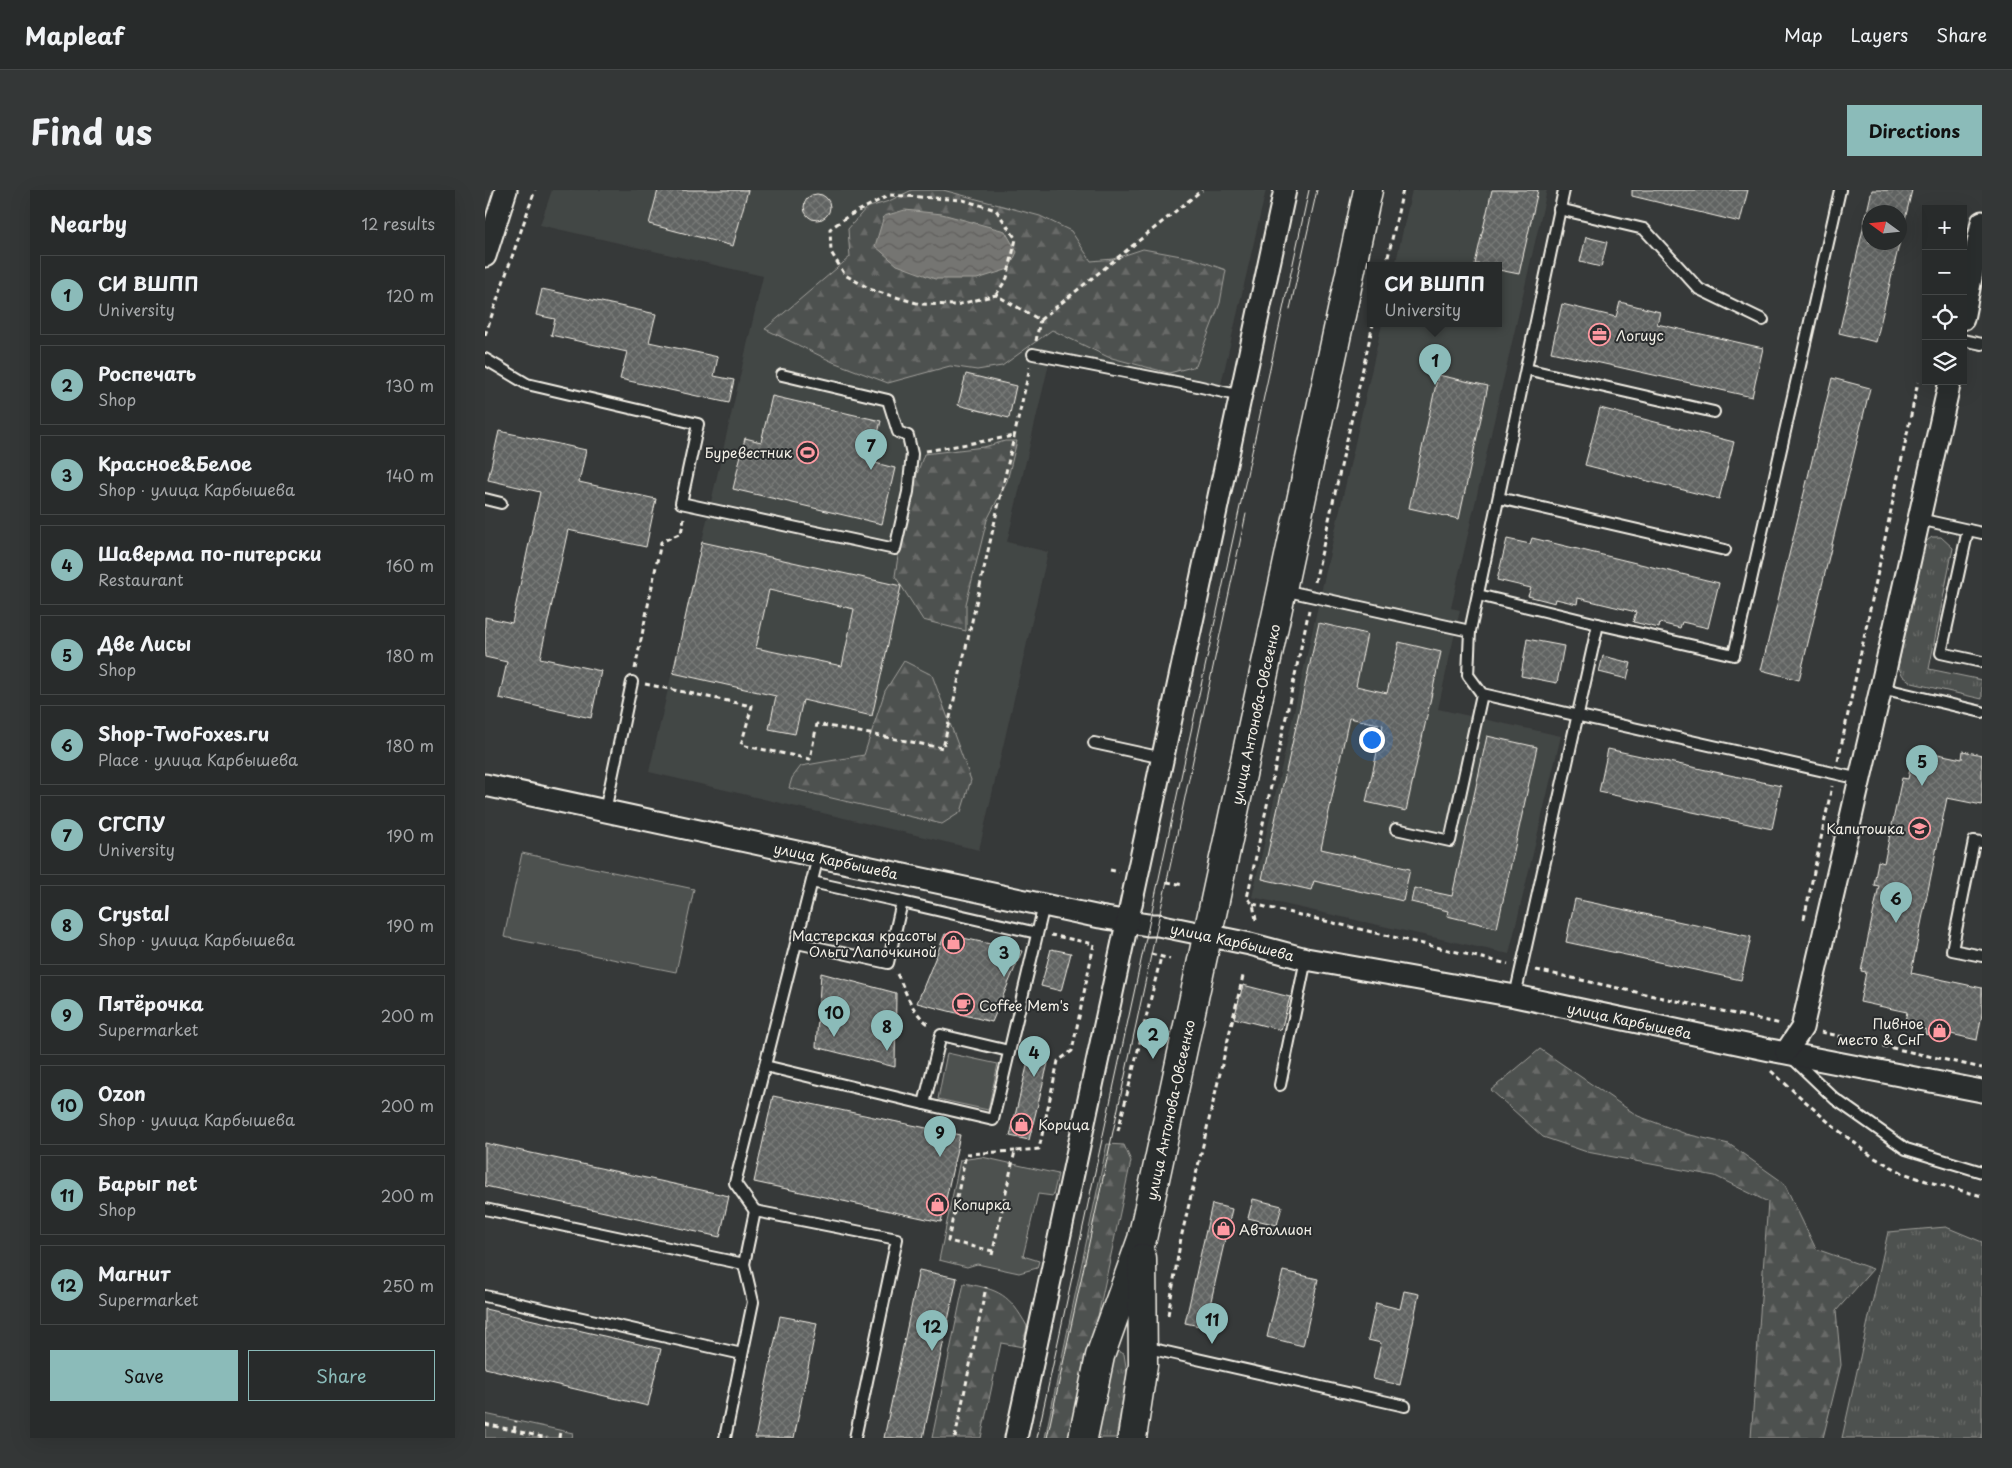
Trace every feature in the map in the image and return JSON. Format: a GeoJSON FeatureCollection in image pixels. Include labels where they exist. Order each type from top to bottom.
{"type":"FeatureCollection","features":[{"type":"Feature","properties":{"kind":"main road","name":"улица Антонова-Овсеенко"},"geometry":{"type":"LineString","coordinates":[[1083,1438],[1100,1356],[1142,1239],[1368,190]]}},
{"type":"Feature","properties":{"kind":"main road","name":"улица Антонова-Овсеенко"},"geometry":{"type":"LineString","coordinates":[[1131,1438],[1143,1365],[1153,1349],[1142,1239]]}},
{"type":"Feature","properties":{"kind":"street"},"geometry":{"type":"LineString","coordinates":[[485,256],[506,190]]}},
{"type":"Feature","properties":{"kind":"street"},"geometry":{"type":"LineString","coordinates":[[1016,1438],[1285,190]]}},
{"type":"Feature","properties":{"kind":"street"},"geometry":{"type":"LineString","coordinates":[[1967,299],[1982,222]]}},
{"type":"Feature","properties":{"kind":"street"},"geometry":{"type":"LineString","coordinates":[[1786,1052],[1802,1028],[1949,385]]}},
{"type":"Feature","properties":{"kind":"street","name":"улица Карбышева"},"geometry":{"type":"LineString","coordinates":[[485,785],[1044,905],[1128,922],[1158,925],[1250,944],[1307,959],[1515,996],[1982,1090]]}},
{"type":"Feature","properties":{"kind":"lane"},"geometry":{"type":"LineString","coordinates":[[1563,190],[1470,631],[1468,675],[1482,694],[1859,779]]}},
{"type":"Feature","properties":{"kind":"lane"},"geometry":{"type":"LineString","coordinates":[[1478,595],[1735,655],[1840,190]]}},
{"type":"Feature","properties":{"kind":"lane"},"geometry":{"type":"LineString","coordinates":[[1559,209],[1644,229],[1699,289],[1763,320]]}},
{"type":"Feature","properties":{"kind":"lane"},"geometry":{"type":"LineString","coordinates":[[1967,341],[1982,344]]}},
{"type":"Feature","properties":{"kind":"lane"},"geometry":{"type":"LineString","coordinates":[[1033,354],[1241,396]]}},
{"type":"Feature","properties":{"kind":"lane"},"geometry":{"type":"LineString","coordinates":[[485,359],[527,384],[698,424],[681,503],[895,549],[908,492],[912,454],[907,436],[898,432],[888,400],[783,375]]}},
{"type":"Feature","properties":{"kind":"lane"},"geometry":{"type":"LineString","coordinates":[[1526,369],[1714,412]]}},
{"type":"Feature","properties":{"kind":"lane"},"geometry":{"type":"LineString","coordinates":[[1499,498],[1725,550]]}},
{"type":"Feature","properties":{"kind":"lane"},"geometry":{"type":"LineString","coordinates":[[485,499],[501,503]]}},
{"type":"Feature","properties":{"kind":"lane"},"geometry":{"type":"LineString","coordinates":[[1919,519],[1982,533]]}},
{"type":"Feature","properties":{"kind":"lane"},"geometry":{"type":"LineString","coordinates":[[1968,530],[1941,653],[1982,662]]}},
{"type":"Feature","properties":{"kind":"lane"},"geometry":{"type":"LineString","coordinates":[[1283,590],[1470,631]]}},
{"type":"Feature","properties":{"kind":"lane"},"geometry":{"type":"LineString","coordinates":[[1515,996],[1520,966],[1598,624]]}},
{"type":"Feature","properties":{"kind":"lane"},"geometry":{"type":"LineString","coordinates":[[605,811],[632,682]]}},
{"type":"Feature","properties":{"kind":"lane"},"geometry":{"type":"LineString","coordinates":[[1881,688],[1982,712]]}},
{"type":"Feature","properties":{"kind":"lane"},"geometry":{"type":"LineString","coordinates":[[1396,829],[1451,841],[1482,694]]}},
{"type":"Feature","properties":{"kind":"lane"},"geometry":{"type":"LineString","coordinates":[[1094,743],[1163,758]]}},
{"type":"Feature","properties":{"kind":"lane"},"geometry":{"type":"LineString","coordinates":[[1982,842],[1974,841],[1952,950],[1982,956]]}},
{"type":"Feature","properties":{"kind":"lane"},"geometry":{"type":"LineString","coordinates":[[818,857],[735,1183],[755,1211],[897,1239],[855,1438]]}},
{"type":"Feature","properties":{"kind":"lane"},"geometry":{"type":"LineString","coordinates":[[812,882],[1037,932]]}},
{"type":"Feature","properties":{"kind":"lane"},"geometry":{"type":"LineString","coordinates":[[797,942],[888,964],[902,902]]}},
{"type":"Feature","properties":{"kind":"lane"},"geometry":{"type":"LineString","coordinates":[[765,1066],[993,1120],[1044,905]]}},
{"type":"Feature","properties":{"kind":"lane"},"geometry":{"type":"LineString","coordinates":[[1280,1085],[1307,959]]}},
{"type":"Feature","properties":{"kind":"lane"},"geometry":{"type":"LineString","coordinates":[[924,1104],[941,1035],[1009,1051]]}},
{"type":"Feature","properties":{"kind":"lane"},"geometry":{"type":"LineString","coordinates":[[1786,1052],[1835,1100],[1906,1149],[1982,1172]]}},
{"type":"Feature","properties":{"kind":"lane"},"geometry":{"type":"LineString","coordinates":[[485,1209],[744,1264]]}},
{"type":"Feature","properties":{"kind":"lane"},"geometry":{"type":"LineString","coordinates":[[725,1438],[753,1302],[744,1264],[755,1211]]}},
{"type":"Feature","properties":{"kind":"lane"},"geometry":{"type":"LineString","coordinates":[[485,1296],[742,1354]]}},
{"type":"Feature","properties":{"kind":"lane"},"geometry":{"type":"LineString","coordinates":[[1153,1349],[1405,1406]]}},
{"type":"Feature","properties":{"kind":"path"},"geometry":{"type":"LineString","coordinates":[[485,335],[535,190]]}},
{"type":"Feature","properties":{"kind":"path"},"geometry":{"type":"LineString","coordinates":[[687,504],[681,534],[661,542],[632,682],[752,706],[741,745],[810,758],[817,724],[943,748],[1040,320],[1202,190]]}},
{"type":"Feature","properties":{"kind":"path"},"geometry":{"type":"LineString","coordinates":[[1387,262],[1403,190]]}},
{"type":"Feature","properties":{"kind":"path"},"geometry":{"type":"LineString","coordinates":[[996,295],[1007,278],[1016,239],[996,210],[963,200],[890,195],[849,216],[830,229],[831,252],[845,275],[872,290],[921,304],[956,304],[996,295],[1040,320]]}},
{"type":"Feature","properties":{"kind":"path"},"geometry":{"type":"LineString","coordinates":[[912,454],[1014,436]]}},
{"type":"Feature","properties":{"kind":"path"},"geometry":{"type":"LineString","coordinates":[[1167,882],[1185,885]]}},
{"type":"Feature","properties":{"kind":"path"},"geometry":{"type":"LineString","coordinates":[[1247,898],[1253,904],[1520,966],[1982,1068]]}},
{"type":"Feature","properties":{"kind":"path"},"geometry":{"type":"LineString","coordinates":[[1253,904],[1256,920]]}},
{"type":"Feature","properties":{"kind":"path"},"geometry":{"type":"LineString","coordinates":[[1015,1151],[993,1253],[948,1241],[966,1154],[1039,1149],[1058,1061],[1072,1051],[1094,944],[1037,932]]}},
{"type":"Feature","properties":{"kind":"path"},"geometry":{"type":"LineString","coordinates":[[1151,954],[1170,959]]}},
{"type":"Feature","properties":{"kind":"path"},"geometry":{"type":"LineString","coordinates":[[1118,1131],[1161,957]]}},
{"type":"Feature","properties":{"kind":"path"},"geometry":{"type":"LineString","coordinates":[[888,964],[903,986],[914,1010],[921,1019],[941,1035]]}},
{"type":"Feature","properties":{"kind":"path"},"geometry":{"type":"LineString","coordinates":[[1153,1349],[1243,976]]}},
{"type":"Feature","properties":{"kind":"path"},"geometry":{"type":"LineString","coordinates":[[955,1438],[986,1287]]}},
{"type":"Feature","properties":{"kind":"path"},"geometry":{"type":"LineString","coordinates":[[514,1430],[516,1421]]}},
{"type":"Feature","properties":{"kind":"path"},"geometry":{"type":"LineString","coordinates":[[485,1424],[547,1438]]}},
{"type":"Feature","properties":{"kind":"path"},"geometry":{"type":"LineString","coordinates":[[559,1438],[560,1431]]}},
{"type":"Feature","properties":{"kind":"shaded area"},"geometry":{"type":"Polygon","coordinates":[[[552,190],[1266,190],[1218,397],[1050,359],[1007,542],[1048,552],[979,850],[649,772],[763,276],[540,225],[552,190]]]}},
{"type":"Feature","properties":{"kind":"shaded area"},"geometry":{"type":"Polygon","coordinates":[[[1412,190],[1547,190],[1451,608],[1460,610],[1438,709],[1561,736],[1509,954],[1252,897],[1381,327],[1502,327],[1502,262],[1396,262],[1412,190]]]}},
{"type":"Feature","properties":{"kind":"green space"},"geometry":{"type":"Polygon","coordinates":[[[912,190],[943,190],[1040,216],[1071,231],[1091,261],[1113,259],[1143,249],[1192,258],[1226,270],[1220,303],[1196,366],[1169,373],[1108,357],[1052,330],[1002,366],[977,370],[950,366],[888,383],[833,362],[765,329],[850,257],[848,229],[866,208],[889,201],[912,190]]]}},
{"type":"Feature","properties":{"kind":"green space"},"geometry":{"type":"Polygon","coordinates":[[[1005,441],[1017,441],[1007,481],[987,520],[966,604],[966,631],[923,620],[895,576],[906,515],[924,454],[984,447],[1005,441]]]}},
{"type":"Feature","properties":{"kind":"green space"},"geometry":{"type":"Polygon","coordinates":[[[1932,537],[1941,537],[1953,548],[1929,669],[1982,680],[1982,699],[1912,683],[1903,676],[1898,667],[1924,543],[1932,537]]]}},
{"type":"Feature","properties":{"kind":"green space"},"geometry":{"type":"Polygon","coordinates":[[[904,661],[932,675],[971,780],[961,812],[942,824],[789,788],[792,778],[801,766],[864,755],[885,691],[904,661]]]}},
{"type":"Feature","properties":{"kind":"green space"},"geometry":{"type":"Polygon","coordinates":[[[522,853],[694,889],[676,972],[504,937],[522,853]]]}},
{"type":"Feature","properties":{"kind":"green space"},"geometry":{"type":"Polygon","coordinates":[[[1540,1049],[1638,1116],[1686,1134],[1729,1144],[1784,1183],[1816,1249],[1873,1269],[1836,1311],[1841,1365],[1823,1438],[1751,1438],[1768,1202],[1715,1176],[1587,1152],[1543,1137],[1491,1090],[1540,1049]]]}},
{"type":"Feature","properties":{"kind":"green space"},"geometry":{"type":"Polygon","coordinates":[[[947,1053],[998,1064],[988,1110],[938,1099],[947,1053]]]}},
{"type":"Feature","properties":{"kind":"green space"},"geometry":{"type":"Polygon","coordinates":[[[1107,1144],[1124,1145],[1131,1161],[1072,1438],[1045,1438],[1107,1144]]]}},
{"type":"Feature","properties":{"kind":"green space"},"geometry":{"type":"Polygon","coordinates":[[[982,1157],[1058,1174],[1053,1196],[1038,1194],[1023,1256],[1039,1261],[1037,1268],[1019,1273],[977,1264],[967,1267],[939,1260],[960,1160],[982,1157]]]}},
{"type":"Feature","properties":{"kind":"green space"},"geometry":{"type":"Polygon","coordinates":[[[1946,1227],[1982,1242],[1982,1438],[1842,1438],[1888,1232],[1946,1227]]]}},
{"type":"Feature","properties":{"kind":"green space"},"geometry":{"type":"Polygon","coordinates":[[[964,1283],[995,1291],[1009,1300],[1027,1326],[1023,1347],[1001,1343],[981,1438],[932,1438],[964,1283]]]}},
{"type":"Feature","properties":{"kind":"green space"},"geometry":{"type":"Polygon","coordinates":[[[1118,1351],[1124,1354],[1127,1373],[1116,1438],[1096,1438],[1113,1356],[1118,1351]]]}},
{"type":"Feature","properties":{"kind":"green space"},"geometry":{"type":"Polygon","coordinates":[[[485,1414],[573,1433],[572,1438],[485,1438],[485,1414]]]}},
{"type":"Feature","properties":{"kind":"water"},"geometry":{"type":"Polygon","coordinates":[[[905,210],[942,214],[1005,231],[1017,252],[1009,269],[977,279],[935,279],[897,265],[875,246],[884,216],[905,210]]]}},
{"type":"Feature","properties":{"kind":"building"},"geometry":{"type":"Polygon","coordinates":[[[658,190],[748,190],[733,246],[649,224],[658,190]]]}},
{"type":"Feature","properties":{"kind":"building"},"geometry":{"type":"Polygon","coordinates":[[[1492,190],[1538,190],[1519,274],[1502,271],[1502,262],[1475,262],[1492,190]]]}},
{"type":"Feature","properties":{"kind":"building"},"geometry":{"type":"Polygon","coordinates":[[[1632,190],[1748,190],[1740,222],[1632,196],[1632,190]]]}},
{"type":"Feature","properties":{"kind":"building"},"geometry":{"type":"Polygon","coordinates":[[[1872,190],[1912,190],[1907,211],[1907,205],[1869,205],[1872,190]]]}},
{"type":"Feature","properties":{"kind":"building"},"geometry":{"type":"Polygon","coordinates":[[[817,194],[826,198],[830,207],[826,216],[817,220],[808,216],[804,207],[808,198],[817,194]]]}},
{"type":"Feature","properties":{"kind":"building"},"geometry":{"type":"Polygon","coordinates":[[[1862,233],[1862,250],[1898,250],[1876,342],[1839,333],[1862,233]]]}},
{"type":"Feature","properties":{"kind":"building"},"geometry":{"type":"Polygon","coordinates":[[[1586,237],[1607,242],[1601,267],[1580,262],[1586,237]]]}},
{"type":"Feature","properties":{"kind":"building"},"geometry":{"type":"Polygon","coordinates":[[[542,289],[656,314],[649,342],[718,357],[714,376],[734,380],[729,403],[620,379],[627,352],[551,335],[555,319],[536,315],[542,289]]]}},
{"type":"Feature","properties":{"kind":"building"},"geometry":{"type":"Polygon","coordinates":[[[1620,302],[1660,312],[1657,324],[1763,348],[1752,397],[1551,352],[1562,304],[1616,317],[1620,302]]]}},
{"type":"Feature","properties":{"kind":"building"},"geometry":{"type":"Polygon","coordinates":[[[966,374],[1016,386],[1009,418],[958,405],[966,374]]]}},
{"type":"Feature","properties":{"kind":"building"},"geometry":{"type":"Polygon","coordinates":[[[1438,375],[1488,386],[1459,519],[1409,508],[1438,375]]]}},
{"type":"Feature","properties":{"kind":"building"},"geometry":{"type":"Polygon","coordinates":[[[1832,378],[1870,388],[1799,680],[1761,670],[1832,378]]]}},
{"type":"Feature","properties":{"kind":"building","name":"Буревестник"},"geometry":{"type":"Polygon","coordinates":[[[772,396],[881,421],[871,462],[895,468],[882,524],[733,489],[745,438],[761,442],[772,396]]]}},
{"type":"Feature","properties":{"kind":"building"},"geometry":{"type":"Polygon","coordinates":[[[1600,408],[1734,442],[1719,499],[1585,465],[1600,408]]]}},
{"type":"Feature","properties":{"kind":"building"},"geometry":{"type":"Polygon","coordinates":[[[499,431],[586,450],[579,482],[656,499],[646,547],[568,530],[540,658],[601,671],[591,718],[499,698],[507,662],[485,657],[485,617],[512,623],[540,492],[488,480],[499,431]]]}},
{"type":"Feature","properties":{"kind":"building"},"geometry":{"type":"Polygon","coordinates":[[[1532,538],[1719,583],[1708,628],[1682,622],[1680,628],[1660,623],[1659,628],[1633,622],[1636,612],[1578,598],[1577,604],[1556,599],[1555,603],[1528,596],[1531,588],[1497,580],[1507,539],[1530,544],[1532,538]]]}},
{"type":"Feature","properties":{"kind":"building"},"geometry":{"type":"Polygon","coordinates":[[[702,542],[901,586],[872,716],[803,700],[795,734],[769,729],[776,696],[673,673],[702,542]],[[769,590],[756,648],[842,666],[854,609],[769,590]]]}},
{"type":"Feature","properties":{"kind":"building"},"geometry":{"type":"Polygon","coordinates":[[[1319,623],[1367,634],[1356,686],[1387,693],[1399,642],[1441,652],[1406,811],[1366,802],[1383,725],[1349,718],[1321,849],[1410,869],[1403,901],[1314,881],[1311,890],[1262,879],[1319,623]]]}},
{"type":"Feature","properties":{"kind":"building"},"geometry":{"type":"Polygon","coordinates":[[[1527,639],[1564,646],[1557,683],[1521,676],[1527,639]]]}},
{"type":"Feature","properties":{"kind":"building"},"geometry":{"type":"Polygon","coordinates":[[[1603,656],[1631,663],[1627,679],[1599,672],[1603,656]]]}},
{"type":"Feature","properties":{"kind":"building"},"geometry":{"type":"Polygon","coordinates":[[[1487,736],[1537,747],[1497,928],[1447,916],[1448,911],[1411,902],[1414,888],[1452,896],[1487,736]]]}},
{"type":"Feature","properties":{"kind":"building"},"geometry":{"type":"Polygon","coordinates":[[[1608,749],[1781,786],[1772,829],[1599,792],[1608,749]]]}},
{"type":"Feature","properties":{"kind":"building"},"geometry":{"type":"Polygon","coordinates":[[[1914,749],[1962,759],[1963,751],[1982,755],[1982,805],[1947,798],[1911,973],[1982,988],[1982,1014],[1977,1040],[1951,1034],[1950,1039],[1925,1034],[1926,1030],[1904,1025],[1907,1012],[1860,1002],[1866,972],[1861,971],[1879,886],[1874,885],[1878,861],[1884,863],[1902,778],[1908,779],[1914,749]]]}},
{"type":"Feature","properties":{"kind":"building"},"geometry":{"type":"Polygon","coordinates":[[[1575,899],[1751,937],[1741,980],[1566,942],[1575,899]]]}},
{"type":"Feature","properties":{"kind":"building"},"geometry":{"type":"Polygon","coordinates":[[[945,934],[1022,951],[992,1022],[917,1003],[945,934]]]}},
{"type":"Feature","properties":{"kind":"building"},"geometry":{"type":"Polygon","coordinates":[[[1051,949],[1071,953],[1061,991],[1041,986],[1051,949]]]}},
{"type":"Feature","properties":{"kind":"building"},"geometry":{"type":"Polygon","coordinates":[[[821,973],[896,993],[895,1067],[816,1047],[821,973]]]}},
{"type":"Feature","properties":{"kind":"building"},"geometry":{"type":"Polygon","coordinates":[[[1243,985],[1290,997],[1281,1030],[1234,1018],[1243,985]]]}},
{"type":"Feature","properties":{"kind":"building"},"geometry":{"type":"Polygon","coordinates":[[[1029,1058],[1048,1063],[1029,1140],[1010,1136],[1029,1058]]]}},
{"type":"Feature","properties":{"kind":"building"},"geometry":{"type":"Polygon","coordinates":[[[773,1096],[960,1135],[941,1222],[754,1182],[773,1096]]]}},
{"type":"Feature","properties":{"kind":"building"},"geometry":{"type":"Polygon","coordinates":[[[485,1143],[729,1196],[720,1237],[485,1186],[485,1143]]]}},
{"type":"Feature","properties":{"kind":"building"},"geometry":{"type":"Polygon","coordinates":[[[1253,1199],[1282,1206],[1277,1225],[1248,1218],[1253,1199]]]}},
{"type":"Feature","properties":{"kind":"building"},"geometry":{"type":"Polygon","coordinates":[[[1212,1204],[1232,1209],[1205,1327],[1185,1323],[1212,1204]]]}},
{"type":"Feature","properties":{"kind":"building"},"geometry":{"type":"Polygon","coordinates":[[[919,1270],[957,1278],[923,1438],[884,1438],[919,1270]]]}},
{"type":"Feature","properties":{"kind":"building"},"geometry":{"type":"Polygon","coordinates":[[[1283,1271],[1318,1279],[1303,1346],[1267,1337],[1283,1271]]]}},
{"type":"Feature","properties":{"kind":"building"},"geometry":{"type":"Polygon","coordinates":[[[1404,1291],[1419,1294],[1400,1385],[1373,1379],[1381,1343],[1368,1340],[1376,1303],[1400,1309],[1404,1291]]]}},
{"type":"Feature","properties":{"kind":"building"},"geometry":{"type":"Polygon","coordinates":[[[485,1309],[661,1349],[648,1406],[485,1368],[485,1309]]]}},
{"type":"Feature","properties":{"kind":"building"},"geometry":{"type":"Polygon","coordinates":[[[780,1316],[817,1323],[794,1438],[755,1438],[780,1316]]]}},
{"type":"Feature","properties":{"kind":"tram line"},"geometry":{"type":"LineString","coordinates":[[1037,1438],[1309,190]]}},
{"type":"Feature","properties":{"kind":"tram line"},"geometry":{"type":"LineString","coordinates":[[1290,309],[1317,190]]}},
{"type":"Feature","properties":{"kind":"tram line"},"geometry":{"type":"LineString","coordinates":[[1047,1438],[1246,514]]}},
{"type":"Feature","properties":{"kind":"place","name":"Логиус"},"geometry":{"type":"Point","coordinates":[1600,335]}},
{"type":"Feature","properties":{"kind":"place","name":"СИ ВШПП"},"geometry":{"type":"Point","coordinates":[1435,385]}},
{"type":"Feature","properties":{"kind":"place","name":"Буревестник"},"geometry":{"type":"Point","coordinates":[808,452]}},
{"type":"Feature","properties":{"kind":"place","name":"СГСПУ"},"geometry":{"type":"Point","coordinates":[871,470]}},
{"type":"Feature","properties":{"kind":"place","name":"Две Лисы"},"geometry":{"type":"Point","coordinates":[1922,786]}},
{"type":"Feature","properties":{"kind":"place","name":"Капитошка"},"geometry":{"type":"Point","coordinates":[1920,828]}},
{"type":"Feature","properties":{"kind":"place","name":"Shop-TwoFoxes.ru"},"geometry":{"type":"Point","coordinates":[1896,923]}},
{"type":"Feature","properties":{"kind":"place","name":"Мастерская красоты Ольги Лапочкиной"},"geometry":{"type":"Point","coordinates":[953,943]}},
{"type":"Feature","properties":{"kind":"place","name":"Красное&Белое"},"geometry":{"type":"Point","coordinates":[1004,977]}},
{"type":"Feature","properties":{"kind":"place","name":"Coffee Mem's"},"geometry":{"type":"Point","coordinates":[963,1005]}},
{"type":"Feature","properties":{"kind":"place","name":"Пивное место & СнГ"},"geometry":{"type":"Point","coordinates":[1940,1031]}},
{"type":"Feature","properties":{"kind":"place","name":"Ozon"},"geometry":{"type":"Point","coordinates":[834,1037]}},
{"type":"Feature","properties":{"kind":"place","name":"Crystal"},"geometry":{"type":"Point","coordinates":[887,1051]}},
{"type":"Feature","properties":{"kind":"place","name":"Роспечать"},"geometry":{"type":"Point","coordinates":[1153,1059]}},
{"type":"Feature","properties":{"kind":"place","name":"Шаверма по-питерски"},"geometry":{"type":"Point","coordinates":[1034,1077]}},
{"type":"Feature","properties":{"kind":"place","name":"Корица"},"geometry":{"type":"Point","coordinates":[1022,1124]}},
{"type":"Feature","properties":{"kind":"place","name":"Пятёрочка"},"geometry":{"type":"Point","coordinates":[940,1157]}},
{"type":"Feature","properties":{"kind":"place","name":"Копирка"},"geometry":{"type":"Point","coordinates":[937,1204]}},
{"type":"Feature","properties":{"kind":"place","name":"Автоллион"},"geometry":{"type":"Point","coordinates":[1223,1229]}},
{"type":"Feature","properties":{"kind":"place","name":"Барыг net"},"geometry":{"type":"Point","coordinates":[1212,1344]}},
{"type":"Feature","properties":{"kind":"place","name":"Магнит"},"geometry":{"type":"Point","coordinates":[932,1351]}}]}
